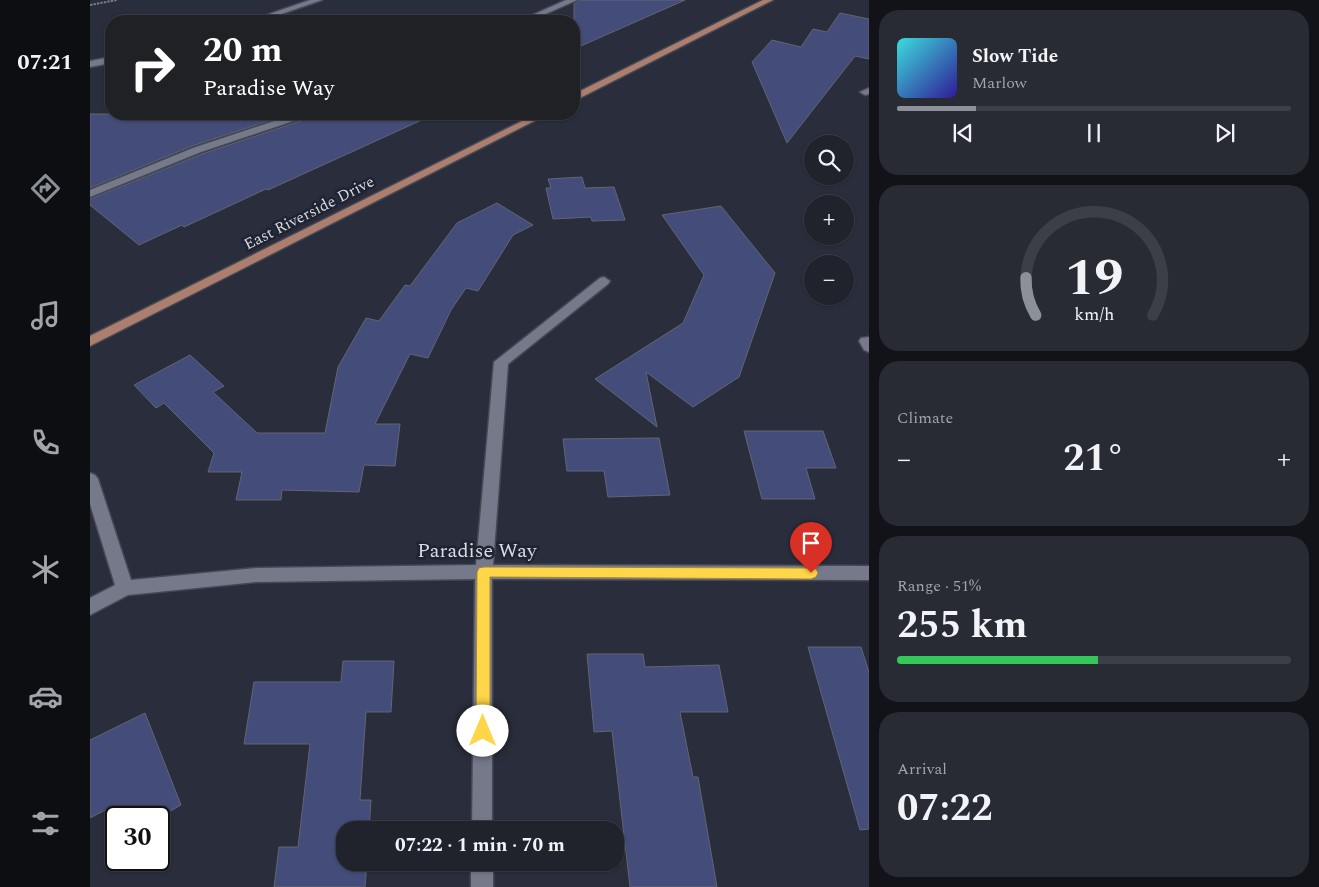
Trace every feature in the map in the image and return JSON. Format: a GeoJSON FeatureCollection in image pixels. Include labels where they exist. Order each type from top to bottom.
{"type":"FeatureCollection","features":[{"type":"Feature","properties":{"kind":"main road"},"geometry":{"type":"LineString","coordinates":[[580,95],[769,0]]}},
{"type":"Feature","properties":{"kind":"main road","name":"East Riverside Drive"},"geometry":{"type":"LineString","coordinates":[[90,342],[531,120]]}},
{"type":"Feature","properties":{"kind":"street"},"geometry":{"type":"LineString","coordinates":[[272,15],[318,0]]}},
{"type":"Feature","properties":{"kind":"street"},"geometry":{"type":"LineString","coordinates":[[537,15],[573,0]]}},
{"type":"Feature","properties":{"kind":"street"},"geometry":{"type":"LineString","coordinates":[[90,64],[105,61]]}},
{"type":"Feature","properties":{"kind":"street"},"geometry":{"type":"LineString","coordinates":[[90,194],[197,150],[286,120]]}},
{"type":"Feature","properties":{"kind":"street"},"geometry":{"type":"LineString","coordinates":[[482,821],[484,572],[501,362],[604,281]]}},
{"type":"Feature","properties":{"kind":"street"},"geometry":{"type":"LineString","coordinates":[[90,478],[125,588]]}},
{"type":"Feature","properties":{"kind":"street","name":"Paradise Way"},"geometry":{"type":"LineString","coordinates":[[90,607],[125,588],[256,575],[484,572],[869,574]]}},
{"type":"Feature","properties":{"kind":"street"},"geometry":{"type":"LineString","coordinates":[[482,871],[482,887]]}},
{"type":"Feature","properties":{"kind":"path"},"geometry":{"type":"LineString","coordinates":[[90,5],[117,0]]}},
{"type":"Feature","properties":{"kind":"building"},"geometry":{"type":"Polygon","coordinates":[[[579,0],[685,0],[580,46],[580,15],[574,15],[574,4],[579,0]]]}},
{"type":"Feature","properties":{"kind":"building"},"geometry":{"type":"Polygon","coordinates":[[[840,13],[869,19],[869,59],[855,56],[787,143],[752,62],[772,40],[801,47],[813,29],[827,32],[840,13]]]}},
{"type":"Feature","properties":{"kind":"building"},"geometry":{"type":"Polygon","coordinates":[[[90,114],[105,114],[105,120],[272,120],[192,146],[90,188],[90,114]]]}},
{"type":"Feature","properties":{"kind":"building"},"geometry":{"type":"Polygon","coordinates":[[[303,120],[422,120],[268,190],[266,189],[184,227],[182,225],[139,245],[90,205],[90,199],[202,154],[303,120]]]}},
{"type":"Feature","properties":{"kind":"building"},"geometry":{"type":"Polygon","coordinates":[[[582,177],[585,188],[614,187],[625,220],[592,221],[591,217],[553,219],[546,188],[551,188],[548,179],[582,177]]]}},
{"type":"Feature","properties":{"kind":"building"},"geometry":{"type":"Polygon","coordinates":[[[497,203],[533,225],[513,235],[478,291],[466,288],[451,310],[428,358],[410,354],[375,424],[400,424],[395,466],[364,465],[359,492],[282,490],[281,500],[236,500],[242,472],[208,472],[214,453],[164,403],[156,408],[134,385],[190,355],[224,386],[213,392],[257,433],[325,433],[338,367],[366,318],[379,321],[405,285],[410,286],[457,223],[497,203]]]}},
{"type":"Feature","properties":{"kind":"building"},"geometry":{"type":"Polygon","coordinates":[[[721,206],[775,273],[739,377],[693,407],[646,372],[657,427],[595,379],[683,323],[704,275],[662,215],[721,206]]]}},
{"type":"Feature","properties":{"kind":"building"},"geometry":{"type":"Polygon","coordinates":[[[744,431],[823,431],[836,468],[806,468],[815,499],[762,499],[744,431]]]}},
{"type":"Feature","properties":{"kind":"building"},"geometry":{"type":"Polygon","coordinates":[[[659,438],[670,495],[608,497],[604,471],[567,471],[563,439],[659,438]]]}},
{"type":"Feature","properties":{"kind":"building"},"geometry":{"type":"Polygon","coordinates":[[[808,647],[861,647],[869,672],[869,829],[860,830],[808,647]]]}},
{"type":"Feature","properties":{"kind":"building"},"geometry":{"type":"Polygon","coordinates":[[[587,654],[643,654],[645,667],[719,665],[728,712],[680,712],[693,777],[698,777],[717,887],[630,887],[624,821],[622,821],[612,731],[594,732],[587,654]]]}},
{"type":"Feature","properties":{"kind":"building"},"geometry":{"type":"Polygon","coordinates":[[[343,661],[394,661],[391,712],[366,712],[360,800],[371,800],[370,821],[336,821],[336,871],[366,871],[365,887],[274,887],[279,847],[298,847],[310,744],[244,744],[254,682],[341,682],[343,661]]]}},
{"type":"Feature","properties":{"kind":"building"},"geometry":{"type":"Polygon","coordinates":[[[145,713],[181,805],[170,811],[170,806],[105,806],[105,810],[90,818],[90,740],[145,713]]]}},
{"type":"Feature","properties":{"kind":"route"},"geometry":{"type":"LineString","coordinates":[[483,731],[484,572],[811,573]]}}]}
